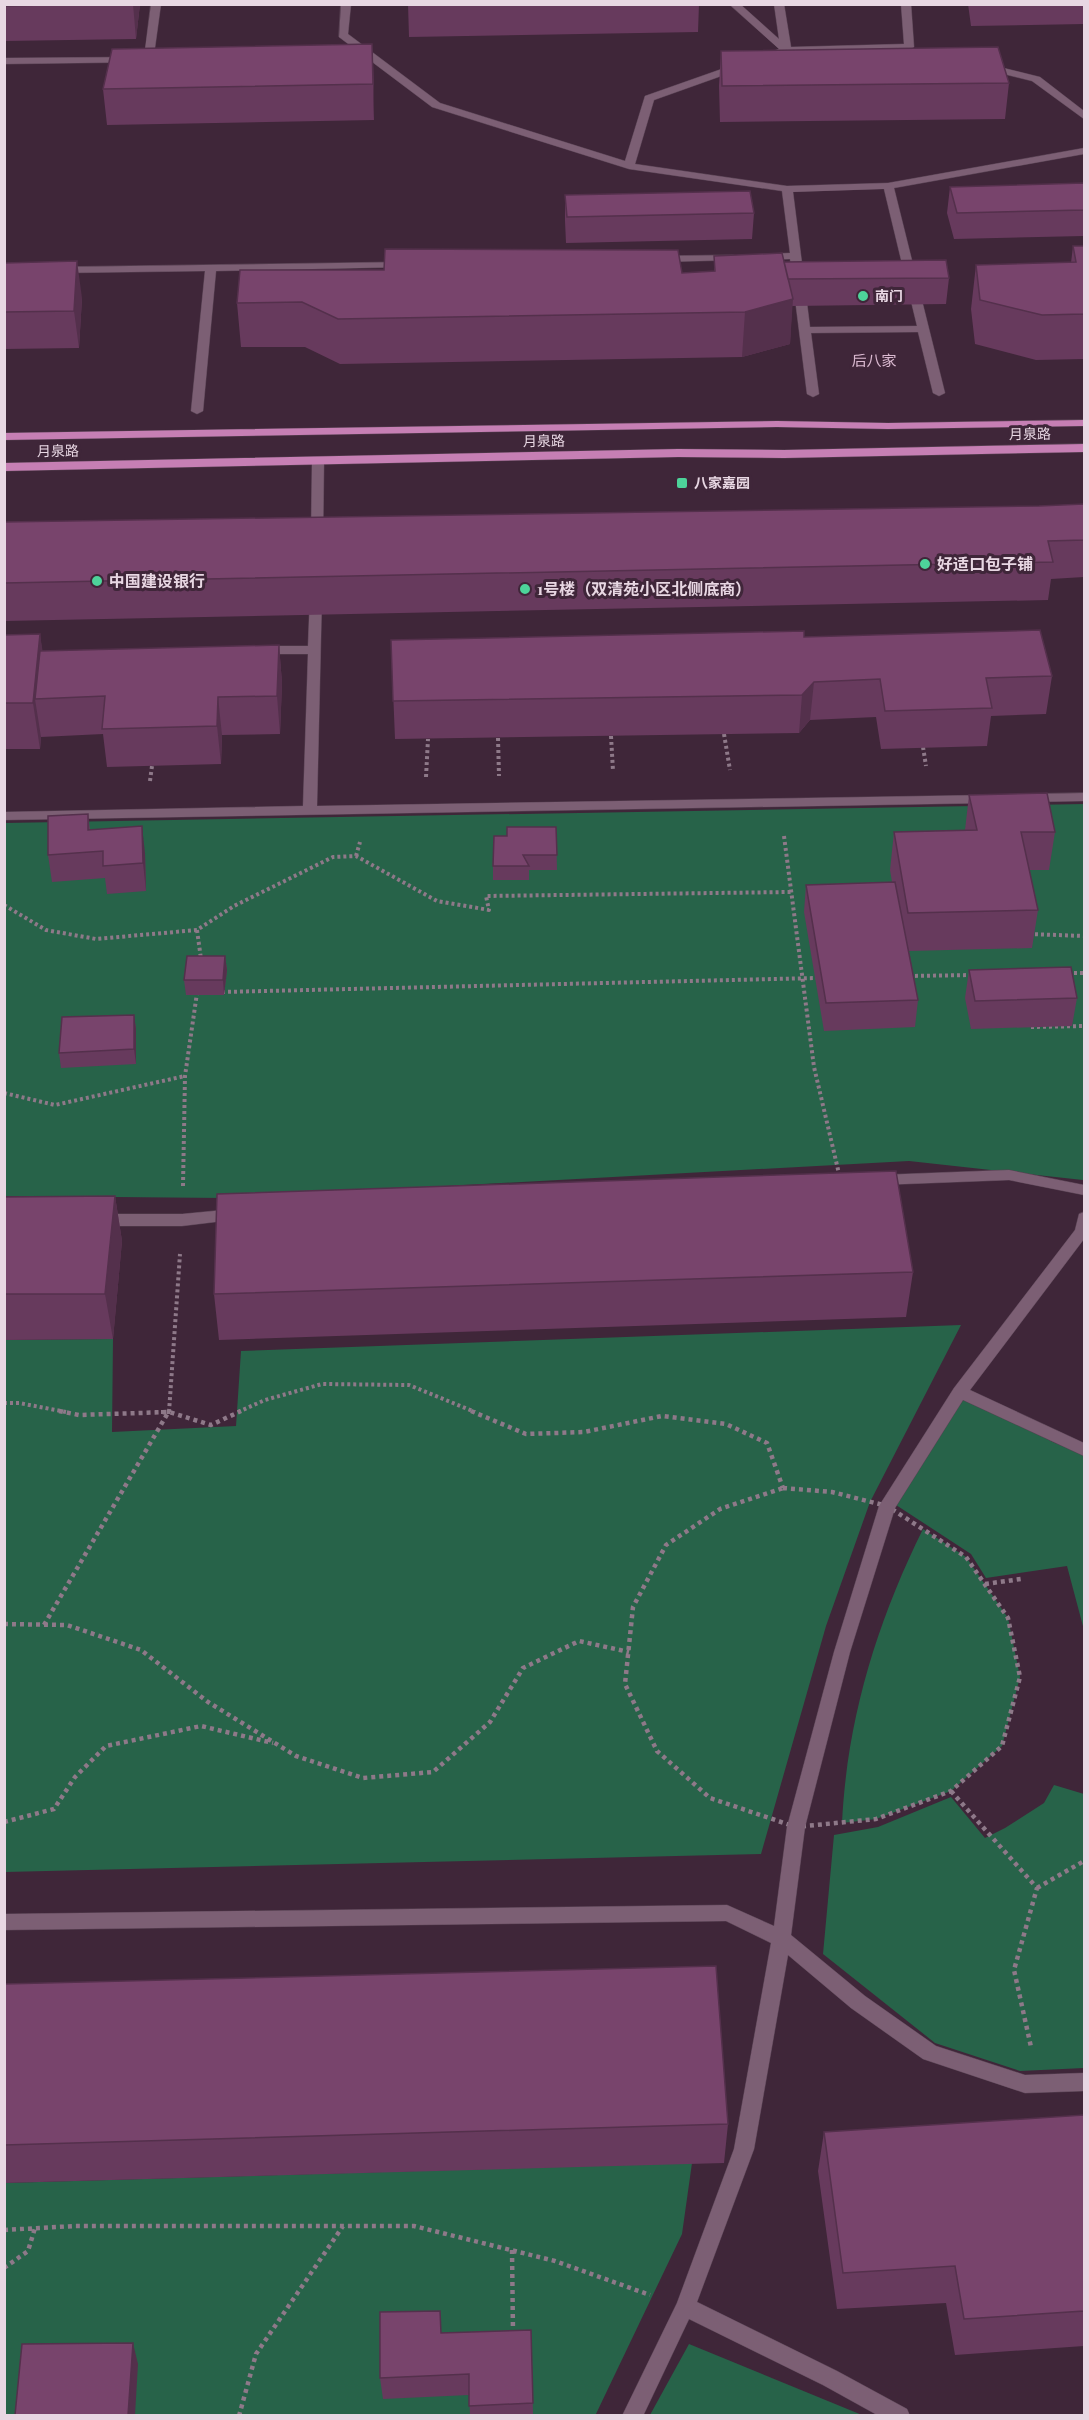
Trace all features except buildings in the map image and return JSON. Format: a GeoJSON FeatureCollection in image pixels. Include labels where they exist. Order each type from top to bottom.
{"type":"FeatureCollection","features":[{"type":"Feature","properties":{"kind":"main road","name":"月泉路"},"geometry":{"type":"LineString","coordinates":[[4,437],[777,424],[888,426],[1084,423]]}},
{"type":"Feature","properties":{"kind":"main road","name":"月泉路"},"geometry":{"type":"LineString","coordinates":[[4,467],[678,453],[784,454],[1084,448]]}},
{"type":"Feature","properties":{"kind":"street"},"geometry":{"type":"LineString","coordinates":[[4,61],[149,60],[156,4]]}},
{"type":"Feature","properties":{"kind":"street"},"geometry":{"type":"LineString","coordinates":[[346,4],[343,35],[435,105],[629,166],[788,189],[888,186],[1084,151]]}},
{"type":"Feature","properties":{"kind":"street"},"geometry":{"type":"LineString","coordinates":[[734,4],[786,50]]}},
{"type":"Feature","properties":{"kind":"street"},"geometry":{"type":"LineString","coordinates":[[779,4],[786,50]]}},
{"type":"Feature","properties":{"kind":"street"},"geometry":{"type":"LineString","coordinates":[[906,4],[909,47]]}},
{"type":"Feature","properties":{"kind":"street"},"geometry":{"type":"LineString","coordinates":[[629,166],[649,98],[786,50],[909,47],[920,50]]}},
{"type":"Feature","properties":{"kind":"street"},"geometry":{"type":"LineString","coordinates":[[978,65],[1036,79],[1084,116]]}},
{"type":"Feature","properties":{"kind":"street"},"geometry":{"type":"LineString","coordinates":[[888,186],[939,393]]}},
{"type":"Feature","properties":{"kind":"street"},"geometry":{"type":"LineString","coordinates":[[788,189],[813,394]]}},
{"type":"Feature","properties":{"kind":"street"},"geometry":{"type":"LineString","coordinates":[[652,259],[796,256]]}},
{"type":"Feature","properties":{"kind":"street"},"geometry":{"type":"LineString","coordinates":[[50,270],[414,265]]}},
{"type":"Feature","properties":{"kind":"street"},"geometry":{"type":"LineString","coordinates":[[197,411],[211,269]]}},
{"type":"Feature","properties":{"kind":"street"},"geometry":{"type":"LineString","coordinates":[[805,330],[923,329]]}},
{"type":"Feature","properties":{"kind":"street"},"geometry":{"type":"LineString","coordinates":[[317,545],[318,462]]}},
{"type":"Feature","properties":{"kind":"street"},"geometry":{"type":"LineString","coordinates":[[310,811],[316,580]]}},
{"type":"Feature","properties":{"kind":"street"},"geometry":{"type":"LineString","coordinates":[[258,650],[314,650]]}},
{"type":"Feature","properties":{"kind":"street"},"geometry":{"type":"LineString","coordinates":[[4,816],[1084,797]]}},
{"type":"Feature","properties":{"kind":"street"},"geometry":{"type":"LineString","coordinates":[[841,1181],[1009,1175],[1084,1190]]}},
{"type":"Feature","properties":{"kind":"street"},"geometry":{"type":"LineString","coordinates":[[89,1220],[182,1220],[249,1214]]}},
{"type":"Feature","properties":{"kind":"street"},"geometry":{"type":"LineString","coordinates":[[632,2415],[685,2307],[744,2149],[782,1939],[796,1827],[842,1652],[887,1506],[960,1392],[1082,1231],[1084,1218]]}},
{"type":"Feature","properties":{"kind":"street"},"geometry":{"type":"LineString","coordinates":[[960,1392],[1084,1450]]}},
{"type":"Feature","properties":{"kind":"street"},"geometry":{"type":"LineString","coordinates":[[4,1922],[727,1913],[782,1939],[858,2002],[930,2053],[1025,2084],[1084,2082]]}},
{"type":"Feature","properties":{"kind":"street"},"geometry":{"type":"LineString","coordinates":[[685,2307],[900,2415]]}},
{"type":"Feature","properties":{"kind":"path"},"geometry":{"type":"LineString","coordinates":[[780,803],[814,1067],[841,1181]]}},
{"type":"Feature","properties":{"kind":"path"},"geometry":{"type":"LineString","coordinates":[[4,905],[46,930],[96,939],[197,930],[234,906],[333,857],[356,855],[436,901],[460,907],[489,910],[486,896],[791,892]]}},
{"type":"Feature","properties":{"kind":"path"},"geometry":{"type":"LineString","coordinates":[[197,930],[201,964]]}},
{"type":"Feature","properties":{"kind":"path"},"geometry":{"type":"LineString","coordinates":[[1028,934],[1084,936]]}},
{"type":"Feature","properties":{"kind":"path"},"geometry":{"type":"LineString","coordinates":[[1061,973],[1084,973]]}},
{"type":"Feature","properties":{"kind":"path"},"geometry":{"type":"LineString","coordinates":[[908,976],[979,975]]}},
{"type":"Feature","properties":{"kind":"path"},"geometry":{"type":"LineString","coordinates":[[219,992],[826,977]]}},
{"type":"Feature","properties":{"kind":"path"},"geometry":{"type":"LineString","coordinates":[[44,1625],[170,1412],[182,1220],[185,1076],[199,987]]}},
{"type":"Feature","properties":{"kind":"path"},"geometry":{"type":"LineString","coordinates":[[197,993],[208,993]]}},
{"type":"Feature","properties":{"kind":"path"},"geometry":{"type":"LineString","coordinates":[[1031,1027],[1084,1026]]}},
{"type":"Feature","properties":{"kind":"path"},"geometry":{"type":"LineString","coordinates":[[4,1093],[55,1105],[185,1076]]}},
{"type":"Feature","properties":{"kind":"path"},"geometry":{"type":"LineString","coordinates":[[4,1403],[19,1402],[79,1415],[170,1412],[211,1425],[265,1400],[322,1384],[409,1385],[526,1434],[584,1432],[662,1416],[726,1424],[767,1443],[783,1488]]}},
{"type":"Feature","properties":{"kind":"path"},"geometry":{"type":"LineString","coordinates":[[985,1584],[1021,1579]]}},
{"type":"Feature","properties":{"kind":"path"},"geometry":{"type":"LineString","coordinates":[[4,1624],[67,1625],[141,1650],[208,1702],[296,1756],[363,1778],[433,1772],[490,1722],[523,1668],[579,1641],[628,1652]]}},
{"type":"Feature","properties":{"kind":"path"},"geometry":{"type":"LineString","coordinates":[[4,1822],[54,1809],[75,1776],[106,1746],[201,1726],[276,1743]]}},
{"type":"Feature","properties":{"kind":"path"},"geometry":{"type":"LineString","coordinates":[[951,1791],[1037,1888]]}},
{"type":"Feature","properties":{"kind":"path"},"geometry":{"type":"LineString","coordinates":[[1040,2084],[1014,1970],[1037,1888],[1084,1861]]}},
{"type":"Feature","properties":{"kind":"path"},"geometry":{"type":"LineString","coordinates":[[4,2230],[221,2224],[414,2226],[555,2261],[685,2307]]}},
{"type":"Feature","properties":{"kind":"path"},"geometry":{"type":"LineString","coordinates":[[239,2415],[256,2354],[343,2226]]}},
{"type":"Feature","properties":{"kind":"path"},"geometry":{"type":"LineString","coordinates":[[4,2268],[28,2251],[35,2228]]}},
{"type":"Feature","properties":{"kind":"path"},"geometry":{"type":"LineString","coordinates":[[512,2250],[513,2341]]}},
{"type":"Feature","properties":{"kind":"green space"},"geometry":{"type":"Polygon","coordinates":[[[1084,804],[1083,1180],[909,1161],[225,1198],[5,1196],[5,823],[1084,804]]]}},
{"type":"Feature","properties":{"kind":"green space"},"geometry":{"type":"Polygon","coordinates":[[[961,1325],[870,1502],[826,1626],[761,1854],[5,1872],[5,1340],[113,1339],[112,1432],[236,1426],[241,1351],[961,1325]]]}},
{"type":"Feature","properties":{"kind":"green space"},"geometry":{"type":"Polygon","coordinates":[[[962,1396],[1055,1443],[1084,1453],[1084,1630],[1067,1566],[986,1578],[971,1554],[893,1503],[962,1396]]]}},
{"type":"Feature","properties":{"kind":"green space"},"geometry":{"type":"Polygon","coordinates":[[[923,1529],[966,1557],[1008,1618],[1020,1677],[1002,1746],[951,1791],[876,1819],[842,1823],[850,1746],[867,1672],[878,1635],[923,1529]]]}},
{"type":"Feature","properties":{"kind":"green space"},"geometry":{"type":"Polygon","coordinates":[[[1054,1785],[1084,1794],[1084,2068],[1020,2071],[935,2043],[823,1954],[834,1835],[878,1827],[951,1797],[985,1838],[1044,1803],[1054,1785]]]}},
{"type":"Feature","properties":{"kind":"green space"},"geometry":{"type":"Polygon","coordinates":[[[692,2163],[682,2234],[595,2416],[5,2415],[4,2183],[692,2163]]]}},
{"type":"Feature","properties":{"kind":"green space"},"geometry":{"type":"Polygon","coordinates":[[[689,2344],[862,2415],[650,2415],[689,2344]]]}},
{"type":"Feature","properties":{"kind":"place","name":"南门"},"geometry":{"type":"Point","coordinates":[863,296]}},
{"type":"Feature","properties":{"kind":"place","name":"八家嘉园"},"geometry":{"type":"Point","coordinates":[682,483]}},
{"type":"Feature","properties":{"kind":"place","name":"好适口包子铺"},"geometry":{"type":"Point","coordinates":[925,564]}},
{"type":"Feature","properties":{"kind":"place","name":"中国建设银行"},"geometry":{"type":"Point","coordinates":[97,581]}},
{"type":"Feature","properties":{"kind":"place","name":"1号楼（双清苑小区北侧底商）"},"geometry":{"type":"Point","coordinates":[525,589]}},
{"type":"Feature","properties":{"kind":"district","name":"后八家"},"geometry":{"type":"Point","coordinates":[874,361]}}]}
